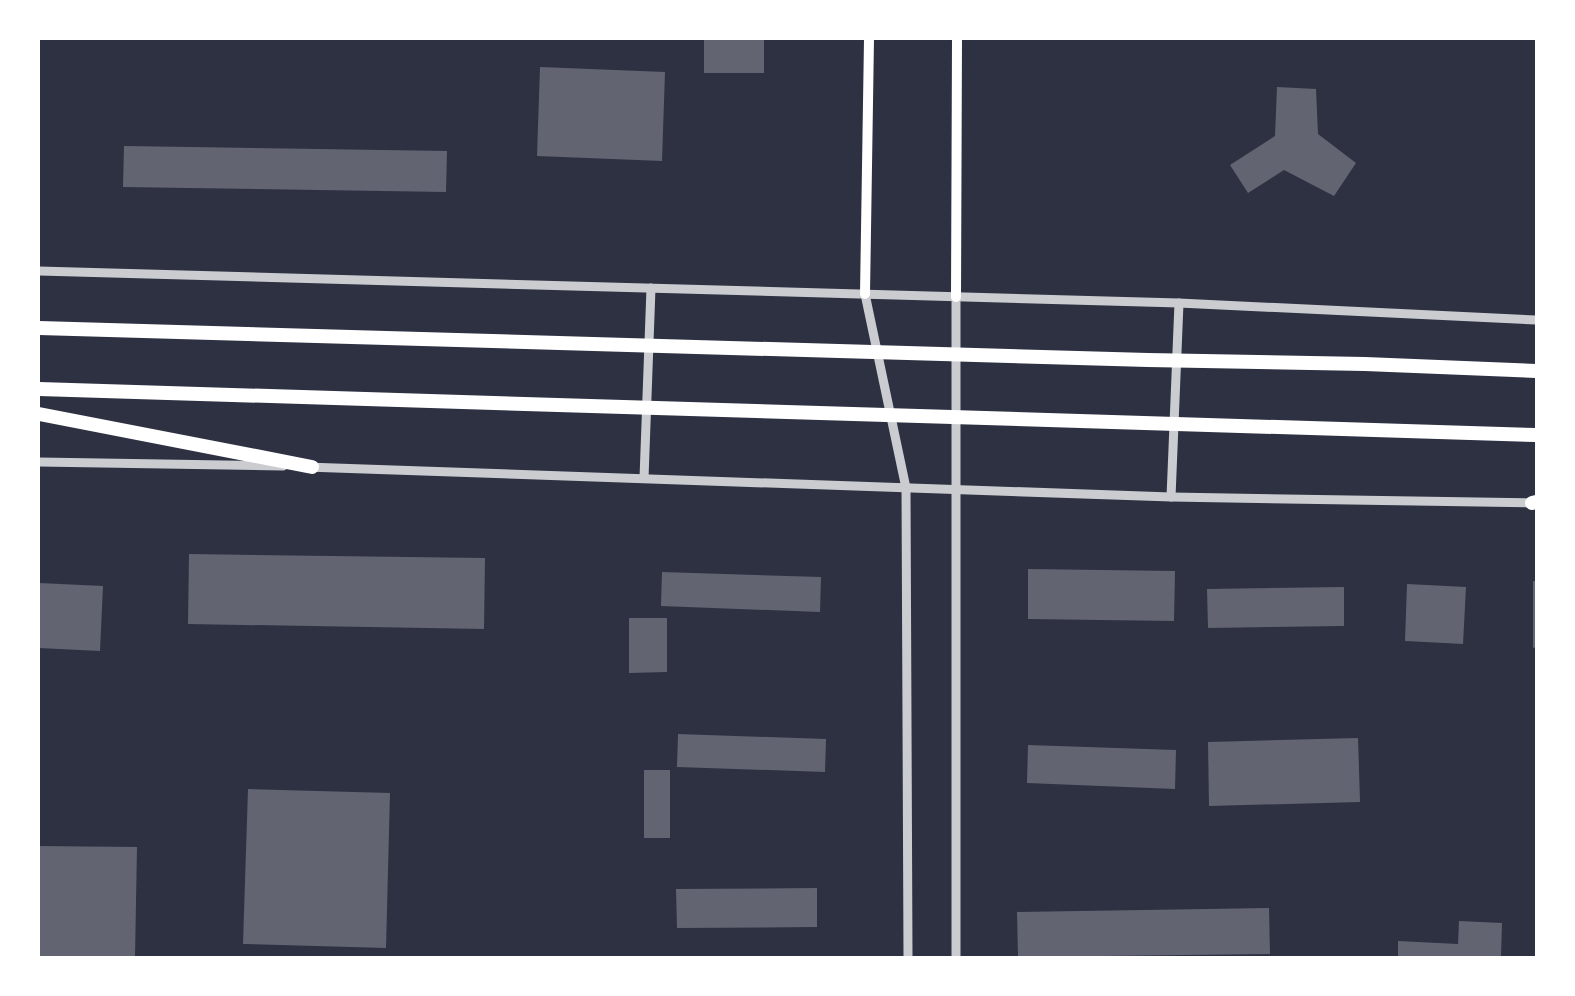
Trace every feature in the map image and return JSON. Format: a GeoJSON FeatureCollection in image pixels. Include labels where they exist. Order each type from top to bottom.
{"type":"FeatureCollection","features":[{"type":"Feature","properties":{"kind":"highway"},"geometry":{"type":"LineString","coordinates":[[39,328],[1365,364],[1536,371]]}},
{"type":"Feature","properties":{"kind":"highway"},"geometry":{"type":"LineString","coordinates":[[39,390],[1536,435]]}},
{"type":"Feature","properties":{"kind":"highway"},"geometry":{"type":"LineString","coordinates":[[39,414],[312,467]]}},
{"type":"Feature","properties":{"kind":"main road"},"geometry":{"type":"LineString","coordinates":[[865,294],[869,39]]}},
{"type":"Feature","properties":{"kind":"main road"},"geometry":{"type":"LineString","coordinates":[[956,297],[957,39]]}},
{"type":"Feature","properties":{"kind":"street"},"geometry":{"type":"LineString","coordinates":[[39,271],[1179,302],[1536,320]]}},
{"type":"Feature","properties":{"kind":"street"},"geometry":{"type":"LineString","coordinates":[[644,478],[651,288]]}},
{"type":"Feature","properties":{"kind":"street"},"geometry":{"type":"LineString","coordinates":[[865,294],[906,488],[908,957]]}},
{"type":"Feature","properties":{"kind":"street"},"geometry":{"type":"LineString","coordinates":[[956,297],[956,957]]}},
{"type":"Feature","properties":{"kind":"street"},"geometry":{"type":"LineString","coordinates":[[1171,497],[1179,302]]}},
{"type":"Feature","properties":{"kind":"street"},"geometry":{"type":"LineString","coordinates":[[39,462],[312,467],[1171,497],[1535,502]]}},
{"type":"Feature","properties":{"kind":"building"},"geometry":{"type":"Polygon","coordinates":[[[704,39],[764,39],[764,73],[704,73],[704,39]]]}},
{"type":"Feature","properties":{"kind":"building"},"geometry":{"type":"Polygon","coordinates":[[[540,67],[665,72],[662,161],[537,156],[540,67]]]}},
{"type":"Feature","properties":{"kind":"building"},"geometry":{"type":"Polygon","coordinates":[[[1277,87],[1316,89],[1318,134],[1356,163],[1334,196],[1284,170],[1248,193],[1230,165],[1275,136],[1277,87]]]}},
{"type":"Feature","properties":{"kind":"building"},"geometry":{"type":"Polygon","coordinates":[[[124,146],[447,151],[446,192],[123,187],[124,146]]]}},
{"type":"Feature","properties":{"kind":"building"},"geometry":{"type":"Polygon","coordinates":[[[189,554],[485,558],[484,629],[188,624],[189,554]]]}},
{"type":"Feature","properties":{"kind":"building"},"geometry":{"type":"Polygon","coordinates":[[[1028,569],[1175,571],[1174,621],[1028,619],[1028,569]]]}},
{"type":"Feature","properties":{"kind":"building"},"geometry":{"type":"Polygon","coordinates":[[[662,572],[821,577],[820,612],[661,606],[662,572]]]}},
{"type":"Feature","properties":{"kind":"building"},"geometry":{"type":"Polygon","coordinates":[[[1533,581],[1536,581],[1536,647],[1533,648],[1533,581]]]}},
{"type":"Feature","properties":{"kind":"building"},"geometry":{"type":"Polygon","coordinates":[[[39,583],[103,586],[100,651],[39,648],[39,583]]]}},
{"type":"Feature","properties":{"kind":"building"},"geometry":{"type":"Polygon","coordinates":[[[1407,584],[1466,587],[1463,644],[1405,641],[1407,584]]]}},
{"type":"Feature","properties":{"kind":"building"},"geometry":{"type":"Polygon","coordinates":[[[1344,587],[1344,626],[1208,628],[1207,589],[1344,587]]]}},
{"type":"Feature","properties":{"kind":"building"},"geometry":{"type":"Polygon","coordinates":[[[629,618],[667,618],[667,672],[629,673],[629,618]]]}},
{"type":"Feature","properties":{"kind":"building"},"geometry":{"type":"Polygon","coordinates":[[[678,734],[826,739],[825,772],[677,767],[678,734]]]}},
{"type":"Feature","properties":{"kind":"building"},"geometry":{"type":"Polygon","coordinates":[[[1358,738],[1360,802],[1209,806],[1208,742],[1358,738]]]}},
{"type":"Feature","properties":{"kind":"building"},"geometry":{"type":"Polygon","coordinates":[[[1028,745],[1176,750],[1175,789],[1027,783],[1028,745]]]}},
{"type":"Feature","properties":{"kind":"building"},"geometry":{"type":"Polygon","coordinates":[[[644,770],[670,770],[670,838],[644,838],[644,770]]]}},
{"type":"Feature","properties":{"kind":"building"},"geometry":{"type":"Polygon","coordinates":[[[248,789],[390,793],[386,948],[243,944],[248,789]]]}},
{"type":"Feature","properties":{"kind":"building"},"geometry":{"type":"Polygon","coordinates":[[[39,846],[137,847],[135,957],[39,957],[39,846]]]}},
{"type":"Feature","properties":{"kind":"building"},"geometry":{"type":"Polygon","coordinates":[[[817,888],[817,927],[677,928],[676,889],[817,888]]]}},
{"type":"Feature","properties":{"kind":"building"},"geometry":{"type":"Polygon","coordinates":[[[1269,908],[1270,954],[1018,957],[1017,912],[1269,908]]]}},
{"type":"Feature","properties":{"kind":"building"},"geometry":{"type":"Polygon","coordinates":[[[1459,921],[1502,923],[1501,957],[1398,957],[1398,941],[1458,944],[1459,921]]]}}]}
